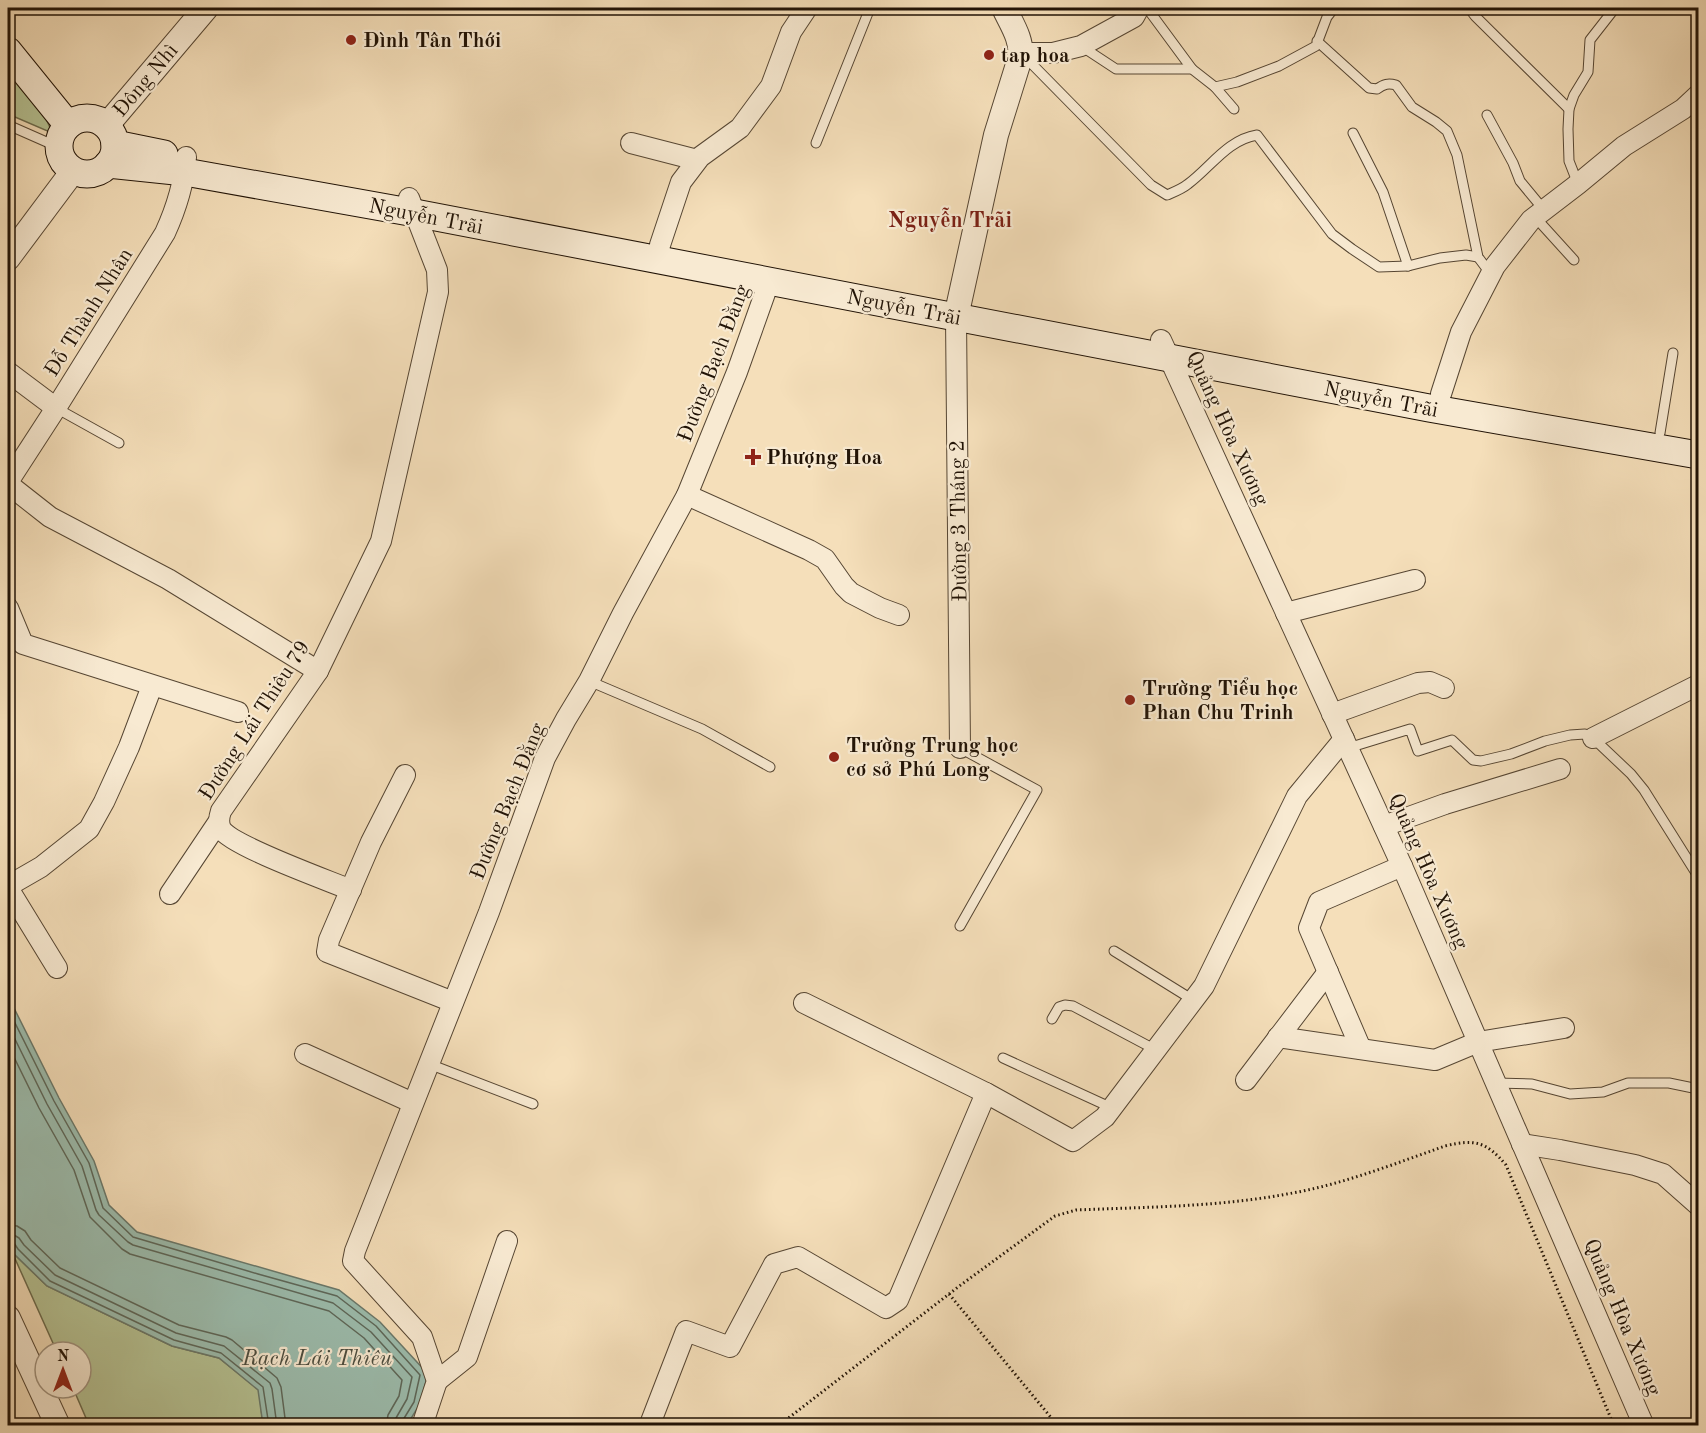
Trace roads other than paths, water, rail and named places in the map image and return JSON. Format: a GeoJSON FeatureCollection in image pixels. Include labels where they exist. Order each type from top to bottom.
{"type":"FeatureCollection","features":[{"type":"Feature","properties":{"kind":"main road"},"geometry":{"type":"LineString","coordinates":[[8,51],[63,136],[61,157],[65,165],[82,174],[101,171],[110,145],[100,121],[83,118],[63,136]]}},
{"type":"Feature","properties":{"kind":"main road","name":"Nguyễn Trãi"},"geometry":{"type":"LineString","coordinates":[[110,145],[185,165],[958,308],[1165,349],[1429,408],[1660,432],[1698,439]]}},
{"type":"Feature","properties":{"kind":"main road","name":"Nguyễn Trãi"},"geometry":{"type":"LineString","coordinates":[[659,253],[769,282],[958,308]]}},
{"type":"Feature","properties":{"kind":"main road","name":"Nguyễn Trãi"},"geometry":{"type":"LineString","coordinates":[[1165,349],[1441,394],[1544,421],[1698,455]]}},
{"type":"Feature","properties":{"kind":"street","name":"Đông Nhì"},"geometry":{"type":"LineString","coordinates":[[110,145],[206,8]]}},
{"type":"Feature","properties":{"kind":"street"},"geometry":{"type":"LineString","coordinates":[[659,253],[681,182],[700,157],[740,128],[771,86],[791,32],[807,8]]}},
{"type":"Feature","properties":{"kind":"street"},"geometry":{"type":"LineString","coordinates":[[1004,8],[1018,39],[1020,55],[1053,54],[1081,46],[1134,17],[1138,8]]}},
{"type":"Feature","properties":{"kind":"street","name":"Đường 3 Tháng 2"},"geometry":{"type":"LineString","coordinates":[[960,748],[958,308],[996,135],[1020,55]]}},
{"type":"Feature","properties":{"kind":"street"},"geometry":{"type":"LineString","coordinates":[[1441,394],[1461,332],[1495,266],[1540,213],[1624,146],[1683,108],[1698,95]]}},
{"type":"Feature","properties":{"kind":"street"},"geometry":{"type":"LineString","coordinates":[[631,143],[697,160]]}},
{"type":"Feature","properties":{"kind":"street","name":"Đỗ Thành Nhân"},"geometry":{"type":"LineString","coordinates":[[8,483],[165,233],[175,210],[185,165]]}},
{"type":"Feature","properties":{"kind":"street"},"geometry":{"type":"LineString","coordinates":[[8,258],[73,171]]}},
{"type":"Feature","properties":{"kind":"street","name":"Đường Lái Thiêu 79"},"geometry":{"type":"LineString","coordinates":[[351,890],[235,841],[222,831],[219,821],[221,811],[318,671],[381,541],[438,292],[437,270],[412,206]]}},
{"type":"Feature","properties":{"kind":"street","name":"Đường Bạch Đằng"},"geometry":{"type":"LineString","coordinates":[[435,1388],[422,1337],[353,1261],[355,1251],[489,912],[545,758],[589,681],[687,495],[737,372],[769,282]]}},
{"type":"Feature","properties":{"kind":"street","name":"Quảng Hòa Xương"},"geometry":{"type":"LineString","coordinates":[[1165,349],[1402,866],[1644,1425]]}},
{"type":"Feature","properties":{"kind":"street"},"geometry":{"type":"LineString","coordinates":[[8,372],[56,408]]}},
{"type":"Feature","properties":{"kind":"street"},"geometry":{"type":"LineString","coordinates":[[8,483],[50,517],[168,579],[318,671]]}},
{"type":"Feature","properties":{"kind":"street"},"geometry":{"type":"LineString","coordinates":[[687,495],[825,559],[844,586],[852,593],[899,615]]}},
{"type":"Feature","properties":{"kind":"street"},"geometry":{"type":"LineString","coordinates":[[1286,613],[1415,580]]}},
{"type":"Feature","properties":{"kind":"street"},"geometry":{"type":"LineString","coordinates":[[8,608],[23,644],[238,712]]}},
{"type":"Feature","properties":{"kind":"street"},"geometry":{"type":"LineString","coordinates":[[1332,714],[1418,683],[1430,682],[1444,688]]}},
{"type":"Feature","properties":{"kind":"street"},"geometry":{"type":"LineString","coordinates":[[1593,738],[1698,685]]}},
{"type":"Feature","properties":{"kind":"street"},"geometry":{"type":"LineString","coordinates":[[57,968],[8,887],[41,867],[89,829],[129,747],[152,686]]}},
{"type":"Feature","properties":{"kind":"street"},"geometry":{"type":"LineString","coordinates":[[804,1003],[986,1093],[1073,1141],[1105,1117],[1204,986],[1298,796],[1346,744]]}},
{"type":"Feature","properties":{"kind":"street"},"geometry":{"type":"LineString","coordinates":[[1384,826],[1445,804],[1560,769]]}},
{"type":"Feature","properties":{"kind":"street"},"geometry":{"type":"LineString","coordinates":[[405,774],[371,842],[328,940],[327,952],[453,1002]]}},
{"type":"Feature","properties":{"kind":"street"},"geometry":{"type":"LineString","coordinates":[[170,894],[219,821]]}},
{"type":"Feature","properties":{"kind":"street"},"geometry":{"type":"LineString","coordinates":[[1361,1049],[1309,928],[1319,902],[1402,866]]}},
{"type":"Feature","properties":{"kind":"street"},"geometry":{"type":"LineString","coordinates":[[1246,1080],[1328,972]]}},
{"type":"Feature","properties":{"kind":"street"},"geometry":{"type":"LineString","coordinates":[[1278,1037],[1435,1060],[1478,1042],[1564,1028]]}},
{"type":"Feature","properties":{"kind":"street"},"geometry":{"type":"LineString","coordinates":[[305,1054],[413,1103]]}},
{"type":"Feature","properties":{"kind":"street"},"geometry":{"type":"LineString","coordinates":[[648,1425],[686,1331],[730,1347],[774,1264],[798,1257],[886,1308],[898,1300],[986,1093]]}},
{"type":"Feature","properties":{"kind":"street"},"geometry":{"type":"LineString","coordinates":[[1522,1144],[1560,1149],[1635,1165],[1663,1174],[1698,1205]]}},
{"type":"Feature","properties":{"kind":"street"},"geometry":{"type":"LineString","coordinates":[[422,1425],[435,1388],[466,1357],[507,1240]]}},
{"type":"Feature","properties":{"kind":"street"},"geometry":{"type":"LineString","coordinates":[[8,1318],[58,1425]]}},
{"type":"Feature","properties":{"kind":"lane"},"geometry":{"type":"LineString","coordinates":[[816,143],[870,8]]}},
{"type":"Feature","properties":{"kind":"lane"},"geometry":{"type":"LineString","coordinates":[[1147,8],[1192,69],[1215,87],[1234,108]]}},
{"type":"Feature","properties":{"kind":"lane"},"geometry":{"type":"LineString","coordinates":[[1215,87],[1237,82],[1279,66],[1316,46],[1327,17],[1334,8]]}},
{"type":"Feature","properties":{"kind":"lane"},"geometry":{"type":"LineString","coordinates":[[1469,8],[1569,108]]}},
{"type":"Feature","properties":{"kind":"lane"},"geometry":{"type":"LineString","coordinates":[[1578,184],[1569,161],[1569,108],[1574,94],[1588,72],[1590,40],[1616,8]]}},
{"type":"Feature","properties":{"kind":"lane"},"geometry":{"type":"LineString","coordinates":[[1317,41],[1369,88],[1377,89],[1389,83],[1396,85],[1412,107],[1447,131],[1457,155],[1478,257],[1491,274]]}},
{"type":"Feature","properties":{"kind":"lane"},"geometry":{"type":"LineString","coordinates":[[1081,46],[1116,69],[1192,69]]}},
{"type":"Feature","properties":{"kind":"lane"},"geometry":{"type":"LineString","coordinates":[[1020,55],[1151,185],[1167,195],[1187,185],[1217,157],[1244,138],[1257,135],[1332,234],[1379,267],[1408,266],[1440,258],[1466,255],[1478,257]]}},
{"type":"Feature","properties":{"kind":"lane"},"geometry":{"type":"LineString","coordinates":[[1487,115],[1520,181],[1574,260]]}},
{"type":"Feature","properties":{"kind":"lane"},"geometry":{"type":"LineString","coordinates":[[9,127],[63,136]]}},
{"type":"Feature","properties":{"kind":"lane"},"geometry":{"type":"LineString","coordinates":[[1353,133],[1383,192],[1408,266]]}},
{"type":"Feature","properties":{"kind":"lane"},"geometry":{"type":"LineString","coordinates":[[1660,432],[1673,353]]}},
{"type":"Feature","properties":{"kind":"lane"},"geometry":{"type":"LineString","coordinates":[[56,408],[119,443]]}},
{"type":"Feature","properties":{"kind":"lane"},"geometry":{"type":"LineString","coordinates":[[589,681],[702,729],[770,767]]}},
{"type":"Feature","properties":{"kind":"lane"},"geometry":{"type":"LineString","coordinates":[[1346,744],[1410,729],[1418,751],[1452,740],[1473,760],[1481,761],[1511,754],[1545,741],[1585,734],[1593,738],[1631,774],[1644,790],[1698,876]]}},
{"type":"Feature","properties":{"kind":"lane","name":"Đường 3 Tháng 2"},"geometry":{"type":"LineString","coordinates":[[960,748],[1037,790],[960,926]]}},
{"type":"Feature","properties":{"kind":"lane"},"geometry":{"type":"LineString","coordinates":[[1114,951],[1193,1000]]}},
{"type":"Feature","properties":{"kind":"lane"},"geometry":{"type":"LineString","coordinates":[[1052,1019],[1059,1007],[1073,1006],[1156,1050]]}},
{"type":"Feature","properties":{"kind":"lane"},"geometry":{"type":"LineString","coordinates":[[1003,1058],[1112,1108]]}},
{"type":"Feature","properties":{"kind":"lane"},"geometry":{"type":"LineString","coordinates":[[429,1064],[533,1104]]}},
{"type":"Feature","properties":{"kind":"lane"},"geometry":{"type":"LineString","coordinates":[[1496,1083],[1532,1084],[1570,1094],[1603,1092],[1628,1083],[1669,1083],[1698,1089]]}},
{"type":"Feature","properties":{"kind":"water","name":"Rạch Lái Thiêu"},"geometry":{"type":"Polygon","coordinates":[[[8,996],[59,1098],[94,1161],[109,1205],[137,1232],[339,1290],[380,1322],[428,1374],[420,1404],[407,1425],[263,1425],[258,1390],[219,1358],[172,1346],[47,1286],[12,1252],[8,1242],[8,996]]]}},
{"type":"Feature","properties":{"kind":"place","name":"Đình Tân Thới"},"geometry":{"type":"Point","coordinates":[351,40]}},
{"type":"Feature","properties":{"kind":"place","name":"tap hoa"},"geometry":{"type":"Point","coordinates":[989,55]}},
{"type":"Feature","properties":{"kind":"place","name":"Phượng Hoa"},"geometry":{"type":"Point","coordinates":[753,457]}},
{"type":"Feature","properties":{"kind":"place","name":"Trường Tiểu học Phan Chu Trinh"},"geometry":{"type":"Point","coordinates":[1130,700]}},
{"type":"Feature","properties":{"kind":"place","name":"Trường Trung học cơ sở Phú Long"},"geometry":{"type":"Point","coordinates":[834,757]}},
{"type":"Feature","properties":{"kind":"district","name":"Nguyễn Trãi"},"geometry":{"type":"Point","coordinates":[950,219]}}]}
